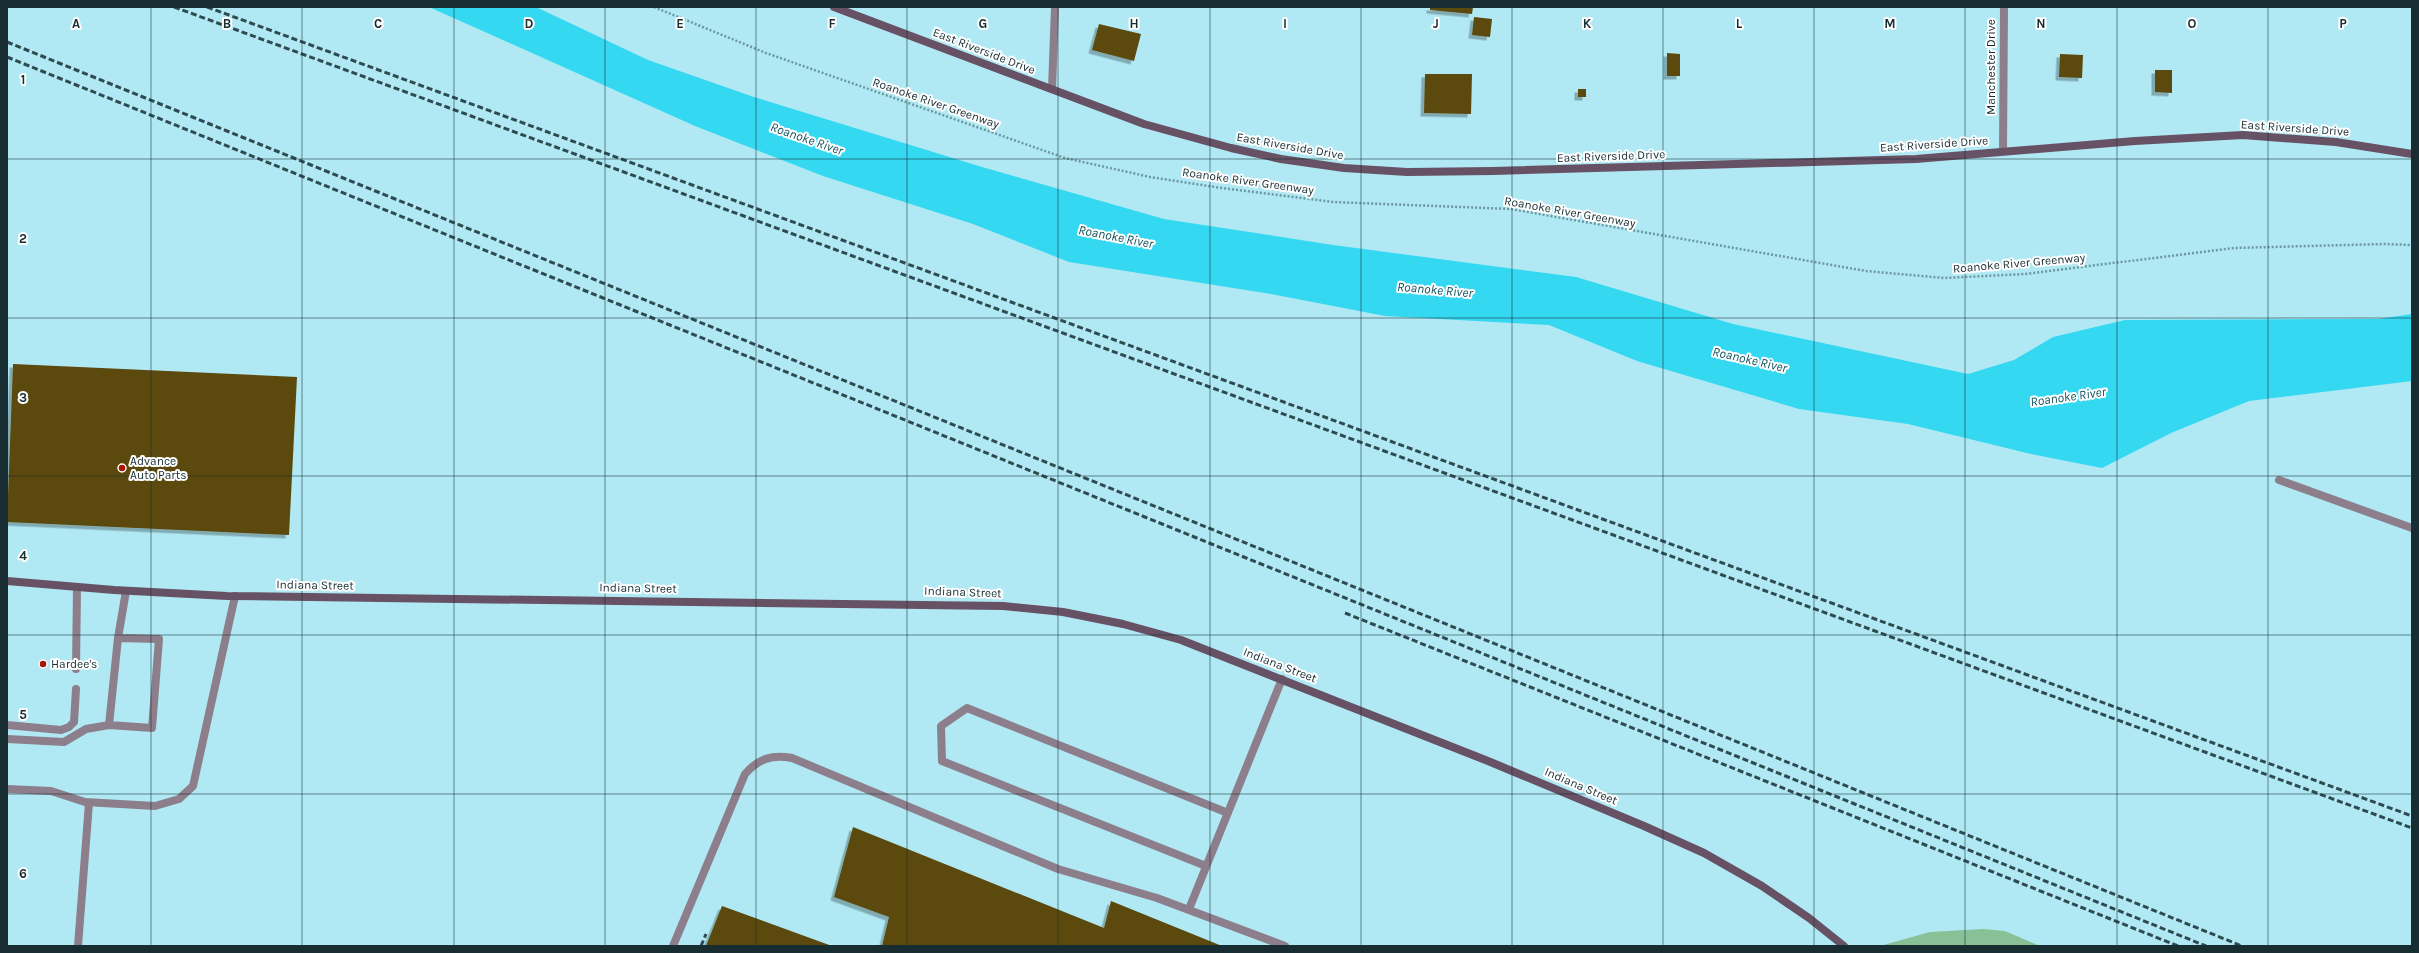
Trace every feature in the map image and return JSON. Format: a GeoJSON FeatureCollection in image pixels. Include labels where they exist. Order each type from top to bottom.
{"type":"FeatureCollection","features":[{"type":"Feature","properties":{"kind":"street","name":"East Riverside Drive"},"geometry":{"type":"LineString","coordinates":[[834,7],[1144,124],[1231,148],[1281,159],[1344,168],[1407,172],[1501,171],[1916,159],[2003,151],[2243,135],[2336,142],[2412,154]]}},
{"type":"Feature","properties":{"kind":"street"},"geometry":{"type":"LineString","coordinates":[[1052,89],[1055,7]]}},
{"type":"Feature","properties":{"kind":"street","name":"Manchester Drive"},"geometry":{"type":"LineString","coordinates":[[2003,151],[2004,7]]}},
{"type":"Feature","properties":{"kind":"street"},"geometry":{"type":"LineString","coordinates":[[2279,480],[2412,528]]}},
{"type":"Feature","properties":{"kind":"street","name":"Indiana Street"},"geometry":{"type":"LineString","coordinates":[[7,580],[126,591],[235,596],[1003,606],[1063,612],[1123,624],[1181,640],[1495,764],[1644,826],[1704,854],[1762,886],[1809,918],[1844,946]]}},
{"type":"Feature","properties":{"kind":"street"},"geometry":{"type":"LineString","coordinates":[[76,669],[77,587]]}},
{"type":"Feature","properties":{"kind":"street"},"geometry":{"type":"LineString","coordinates":[[109,725],[118,638],[126,591]]}},
{"type":"Feature","properties":{"kind":"street"},"geometry":{"type":"LineString","coordinates":[[7,789],[51,790],[87,803],[155,806],[179,799],[193,786],[235,596]]}},
{"type":"Feature","properties":{"kind":"street"},"geometry":{"type":"LineString","coordinates":[[7,739],[64,742],[86,729],[109,725],[152,728],[159,639],[118,638]]}},
{"type":"Feature","properties":{"kind":"street"},"geometry":{"type":"LineString","coordinates":[[1189,910],[1282,679]]}},
{"type":"Feature","properties":{"kind":"street"},"geometry":{"type":"LineString","coordinates":[[7,725],[61,730],[69,727],[74,722],[76,689]]}},
{"type":"Feature","properties":{"kind":"street"},"geometry":{"type":"LineString","coordinates":[[1206,866],[942,761],[941,726],[967,708],[1228,813]]}},
{"type":"Feature","properties":{"kind":"street"},"geometry":{"type":"LineString","coordinates":[[673,946],[745,774],[754,764],[767,757],[781,756],[792,758],[1058,869],[1158,898],[1285,946]]}},
{"type":"Feature","properties":{"kind":"street"},"geometry":{"type":"LineString","coordinates":[[78,946],[87,803]]}},
{"type":"Feature","properties":{"kind":"path","name":"Roanoke River Greenway"},"geometry":{"type":"LineString","coordinates":[[654,7],[766,53],[1065,158],[1150,177],[1215,187],[1333,202],[1511,209],[1866,271],[1944,278],[2025,274],[2234,248],[2385,244],[2412,245]]}},
{"type":"Feature","properties":{"kind":"green space"},"geometry":{"type":"Polygon","coordinates":[[[1983,929],[2005,931],[2040,946],[1880,946],[1930,932],[1983,929]]]}},
{"type":"Feature","properties":{"kind":"water","name":"Roanoke River"},"geometry":{"type":"Polygon","coordinates":[[[429,7],[536,7],[648,60],[751,96],[982,167],[1164,219],[1333,245],[1576,277],[1733,324],[1968,374],[2014,360],[2053,337],[2125,320],[2378,319],[2412,314],[2412,381],[2249,401],[2171,433],[2102,468],[2031,454],[1908,424],[1799,409],[1637,361],[1549,325],[1385,316],[1271,294],[1069,262],[973,224],[823,176],[695,126],[429,7]]]}},
{"type":"Feature","properties":{"kind":"building"},"geometry":{"type":"Polygon","coordinates":[[[1430,7],[1473,7],[1472,14],[1430,10],[1430,7]]]}},
{"type":"Feature","properties":{"kind":"building"},"geometry":{"type":"Polygon","coordinates":[[[1474,17],[1492,19],[1490,37],[1472,35],[1474,17]]]}},
{"type":"Feature","properties":{"kind":"building"},"geometry":{"type":"Polygon","coordinates":[[[1099,24],[1141,34],[1134,61],[1092,50],[1099,24]]]}},
{"type":"Feature","properties":{"kind":"building"},"geometry":{"type":"Polygon","coordinates":[[[1667,53],[1680,54],[1680,76],[1667,76],[1667,53]]]}},
{"type":"Feature","properties":{"kind":"building"},"geometry":{"type":"Polygon","coordinates":[[[2060,54],[2083,55],[2082,78],[2059,77],[2060,54]]]}},
{"type":"Feature","properties":{"kind":"building"},"geometry":{"type":"Polygon","coordinates":[[[2155,70],[2172,70],[2172,93],[2155,92],[2155,70]]]}},
{"type":"Feature","properties":{"kind":"building"},"geometry":{"type":"Polygon","coordinates":[[[1425,74],[1472,74],[1471,114],[1424,113],[1425,74]]]}},
{"type":"Feature","properties":{"kind":"building"},"geometry":{"type":"Polygon","coordinates":[[[1578,89],[1586,89],[1586,97],[1578,97],[1578,89]]]}},
{"type":"Feature","properties":{"kind":"building"},"geometry":{"type":"Polygon","coordinates":[[[13,364],[297,377],[289,535],[7,522],[13,364]]]}},
{"type":"Feature","properties":{"kind":"building"},"geometry":{"type":"Polygon","coordinates":[[[853,827],[1104,928],[1111,901],[1222,946],[882,946],[889,917],[834,897],[853,827]]]}},
{"type":"Feature","properties":{"kind":"building"},"geometry":{"type":"Polygon","coordinates":[[[722,906],[832,946],[706,946],[722,906]]]}},
{"type":"Feature","properties":{"kind":"railway"},"geometry":{"type":"LineString","coordinates":[[174,7],[2412,828]]}},
{"type":"Feature","properties":{"kind":"railway"},"geometry":{"type":"LineString","coordinates":[[207,7],[2412,816]]}},
{"type":"Feature","properties":{"kind":"railway"},"geometry":{"type":"LineString","coordinates":[[7,42],[2242,946]]}},
{"type":"Feature","properties":{"kind":"railway"},"geometry":{"type":"LineString","coordinates":[[7,57],[2206,946]]}},
{"type":"Feature","properties":{"kind":"railway"},"geometry":{"type":"LineString","coordinates":[[1345,613],[2178,946]]}},
{"type":"Feature","properties":{"kind":"railway"},"geometry":{"type":"LineString","coordinates":[[701,946],[706,934]]}},
{"type":"Feature","properties":{"kind":"place","name":"Advance Auto Parts"},"geometry":{"type":"Point","coordinates":[122,468]}},
{"type":"Feature","properties":{"kind":"place","name":"Hardee's"},"geometry":{"type":"Point","coordinates":[43,664]}}]}
